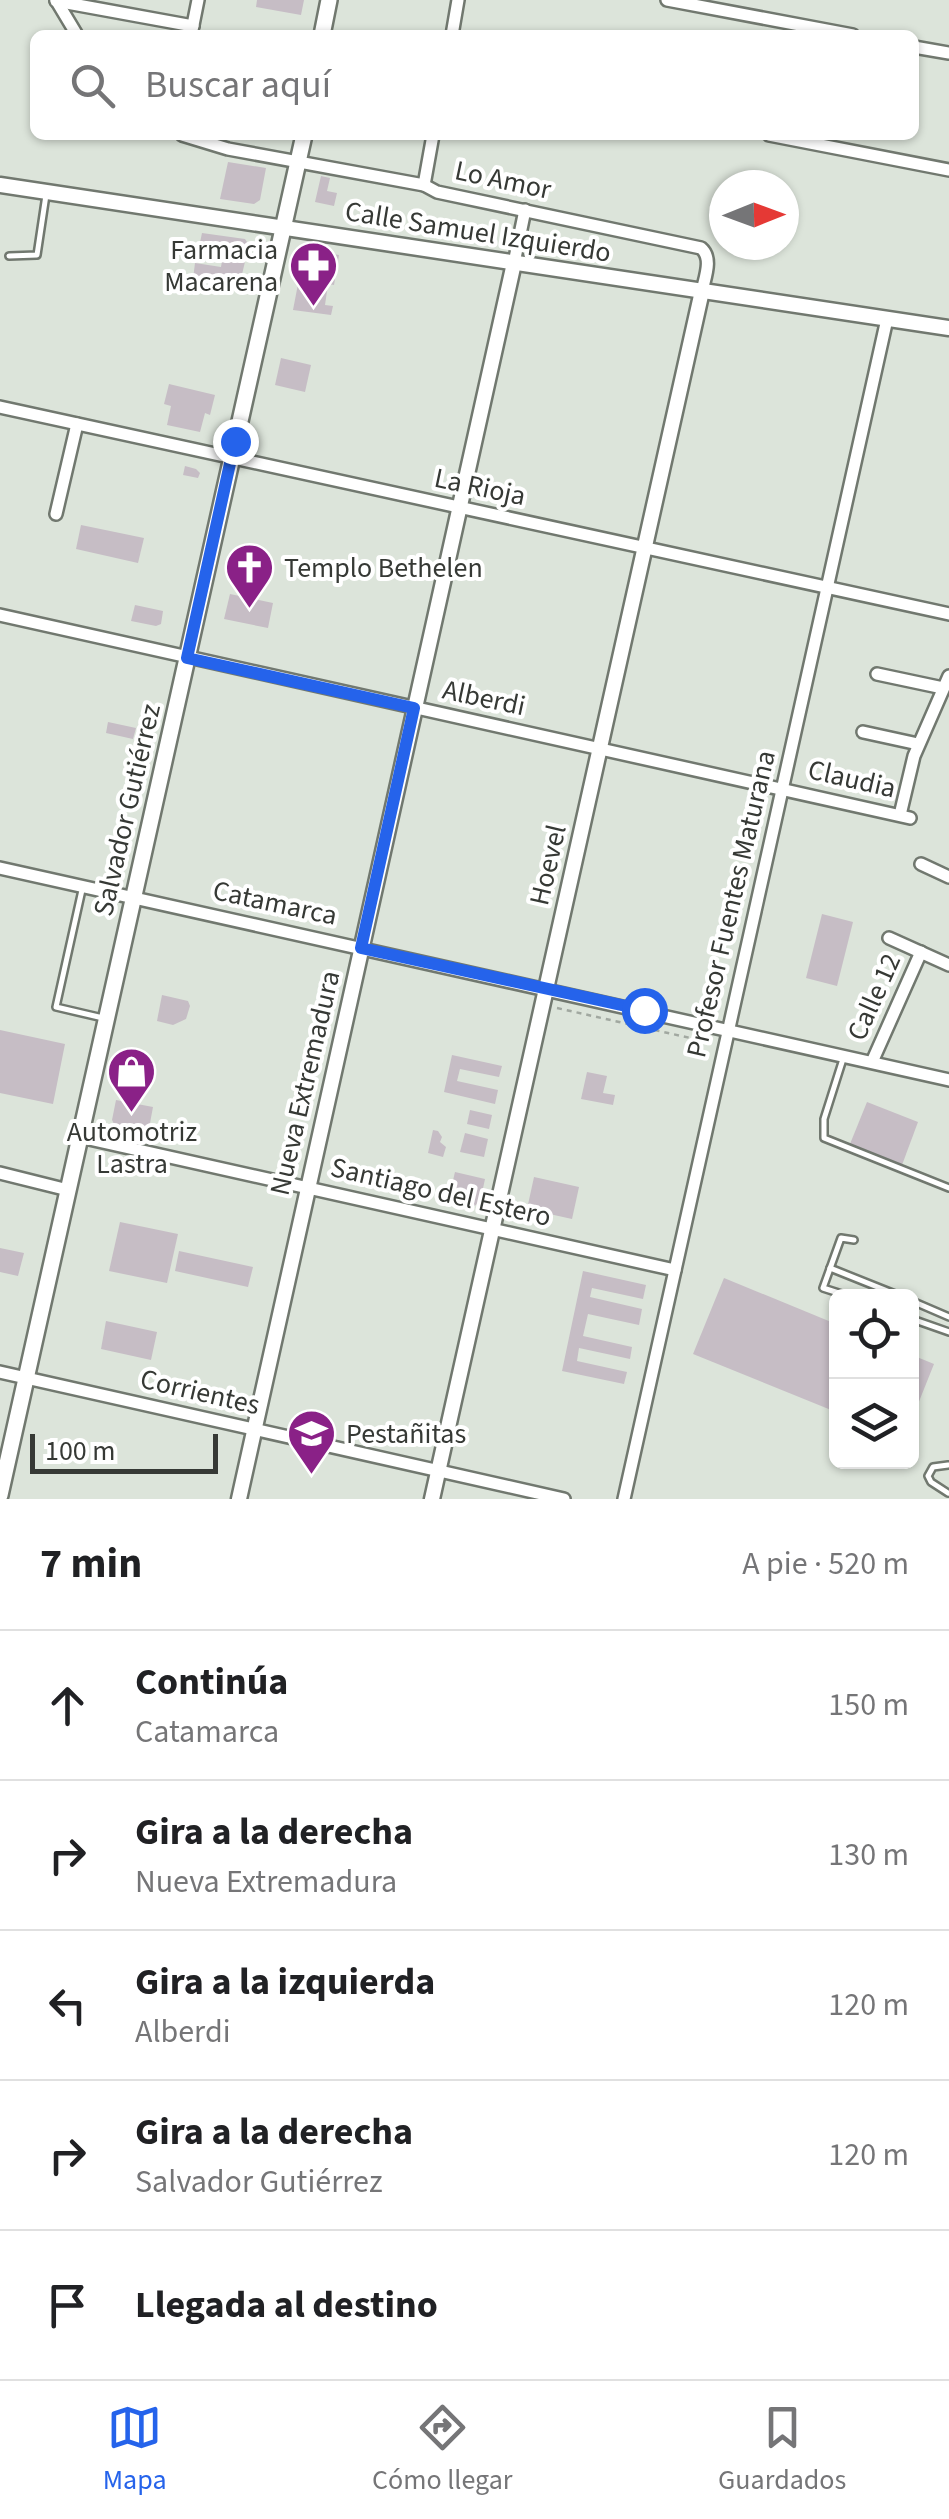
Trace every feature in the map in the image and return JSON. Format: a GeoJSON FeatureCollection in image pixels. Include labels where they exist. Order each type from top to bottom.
{"type":"FeatureCollection","features":[{"type":"Feature","properties":{"kind":"main road"},"geometry":{"type":"LineString","coordinates":[[323,30],[329,0]]}},
{"type":"Feature","properties":{"kind":"main road","name":"Salvador Gutiérrez"},"geometry":{"type":"LineString","coordinates":[[0,1496],[303,140]]}},
{"type":"Feature","properties":{"kind":"street"},"geometry":{"type":"LineString","coordinates":[[56,1],[192,30],[198,0]]}},
{"type":"Feature","properties":{"kind":"street"},"geometry":{"type":"LineString","coordinates":[[453,30],[458,0]]}},
{"type":"Feature","properties":{"kind":"street"},"geometry":{"type":"LineString","coordinates":[[667,0],[826,30]]}},
{"type":"Feature","properties":{"kind":"street"},"geometry":{"type":"LineString","coordinates":[[56,1],[74,30]]}},
{"type":"Feature","properties":{"kind":"street"},"geometry":{"type":"LineString","coordinates":[[919,47],[949,53]]}},
{"type":"Feature","properties":{"kind":"street","name":"Lo Amor"},"geometry":{"type":"LineString","coordinates":[[198,140],[698,246]]}},
{"type":"Feature","properties":{"kind":"street"},"geometry":{"type":"LineString","coordinates":[[424,185],[432,140]]}},
{"type":"Feature","properties":{"kind":"street"},"geometry":{"type":"LineString","coordinates":[[795,140],[949,170]]}},
{"type":"Feature","properties":{"kind":"street","name":"Calle Samuel Izquierdo"},"geometry":{"type":"LineString","coordinates":[[0,185],[949,328]]}},
{"type":"Feature","properties":{"kind":"street","name":"Nueva Extremadura"},"geometry":{"type":"LineString","coordinates":[[238,1499],[525,210]]}},
{"type":"Feature","properties":{"kind":"street","name":"Hoevel"},"geometry":{"type":"LineString","coordinates":[[432,1499],[702,291],[708,259],[698,246]]}},
{"type":"Feature","properties":{"kind":"street","name":"Profesor Fuentes Maturana"},"geometry":{"type":"LineString","coordinates":[[624,1499],[887,319]]}},
{"type":"Feature","properties":{"kind":"street","name":"La Rioja"},"geometry":{"type":"LineString","coordinates":[[0,407],[949,614]]}},
{"type":"Feature","properties":{"kind":"street"},"geometry":{"type":"LineString","coordinates":[[56,514],[77,424]]}},
{"type":"Feature","properties":{"kind":"street","name":"Alberdi"},"geometry":{"type":"LineString","coordinates":[[0,615],[782,788]]}},
{"type":"Feature","properties":{"kind":"street"},"geometry":{"type":"LineString","coordinates":[[862,732],[918,744],[946,682],[877,674]]}},
{"type":"Feature","properties":{"kind":"street","name":"Claudia"},"geometry":{"type":"LineString","coordinates":[[782,788],[905,816],[918,744]]}},
{"type":"Feature","properties":{"kind":"street"},"geometry":{"type":"LineString","coordinates":[[921,864],[949,877]]}},
{"type":"Feature","properties":{"kind":"street","name":"Catamarca"},"geometry":{"type":"LineString","coordinates":[[0,868],[949,1080]]}},
{"type":"Feature","properties":{"kind":"street"},"geometry":{"type":"LineString","coordinates":[[889,938],[949,965]]}},
{"type":"Feature","properties":{"kind":"street","name":"Calle 12"},"geometry":{"type":"LineString","coordinates":[[872,1062],[921,952]]}},
{"type":"Feature","properties":{"kind":"street","name":"Santiago del Estero"},"geometry":{"type":"LineString","coordinates":[[80,1137],[675,1270]]}},
{"type":"Feature","properties":{"kind":"street"},"geometry":{"type":"LineString","coordinates":[[0,1173],[68,1190]]}},
{"type":"Feature","properties":{"kind":"street","name":"Corrientes"},"geometry":{"type":"LineString","coordinates":[[0,1372],[564,1499]]}},
{"type":"Feature","properties":{"kind":"lane"},"geometry":{"type":"LineString","coordinates":[[9,256],[38,255],[46,192]]}},
{"type":"Feature","properties":{"kind":"lane"},"geometry":{"type":"LineString","coordinates":[[83,886],[56,1007],[106,1018]]}},
{"type":"Feature","properties":{"kind":"lane"},"geometry":{"type":"LineString","coordinates":[[844,1056],[824,1119],[824,1138],[949,1188]]}},
{"type":"Feature","properties":{"kind":"lane"},"geometry":{"type":"LineString","coordinates":[[829,1290],[823,1288],[841,1238],[854,1240]]}},
{"type":"Feature","properties":{"kind":"lane"},"geometry":{"type":"LineString","coordinates":[[830,1268],[882,1289]]}},
{"type":"Feature","properties":{"kind":"lane"},"geometry":{"type":"LineString","coordinates":[[919,1304],[949,1316]]}},
{"type":"Feature","properties":{"kind":"lane"},"geometry":{"type":"LineString","coordinates":[[919,1321],[949,1332]]}},
{"type":"Feature","properties":{"kind":"lane"},"geometry":{"type":"LineString","coordinates":[[948,1476],[949,1465],[933,1467],[928,1476],[948,1493]]}},
{"type":"Feature","properties":{"kind":"path"},"geometry":{"type":"LineString","coordinates":[[557,1008],[708,1042]]}},
{"type":"Feature","properties":{"kind":"building"},"geometry":{"type":"Polygon","coordinates":[[[257,0],[304,0],[301,15],[256,7],[257,0]]]}},
{"type":"Feature","properties":{"kind":"building"},"geometry":{"type":"Polygon","coordinates":[[[228,162],[266,168],[260,200],[254,204],[220,199],[228,162]]]}},
{"type":"Feature","properties":{"kind":"building"},"geometry":{"type":"Polygon","coordinates":[[[321,176],[330,178],[327,191],[337,193],[334,206],[315,202],[321,176]]]}},
{"type":"Feature","properties":{"kind":"building"},"geometry":{"type":"Polygon","coordinates":[[[202,233],[245,239],[249,245],[239,287],[193,279],[195,263],[221,267],[223,255],[198,252],[202,233]]]}},
{"type":"Feature","properties":{"kind":"building"},"geometry":{"type":"Polygon","coordinates":[[[310,250],[339,255],[334,285],[328,284],[325,305],[333,306],[331,315],[293,310],[304,253],[310,250]]]}},
{"type":"Feature","properties":{"kind":"building"},"geometry":{"type":"Polygon","coordinates":[[[281,358],[311,365],[305,392],[275,385],[281,358]]]}},
{"type":"Feature","properties":{"kind":"building"},"geometry":{"type":"Polygon","coordinates":[[[169,384],[215,395],[200,432],[167,425],[171,406],[164,404],[169,384]]]}},
{"type":"Feature","properties":{"kind":"building"},"geometry":{"type":"Polygon","coordinates":[[[185,466],[196,469],[200,473],[198,478],[183,475],[185,466]]]}},
{"type":"Feature","properties":{"kind":"building"},"geometry":{"type":"Polygon","coordinates":[[[81,525],[144,538],[138,563],[76,549],[81,525]]]}},
{"type":"Feature","properties":{"kind":"building","name":"Templo Bethelen"},"geometry":{"type":"Polygon","coordinates":[[[230,594],[273,603],[268,628],[224,619],[230,594]]]}},
{"type":"Feature","properties":{"kind":"building"},"geometry":{"type":"Polygon","coordinates":[[[135,605],[163,611],[161,624],[131,621],[135,605]]]}},
{"type":"Feature","properties":{"kind":"building"},"geometry":{"type":"Polygon","coordinates":[[[108,722],[136,728],[133,739],[106,733],[108,722]]]}},
{"type":"Feature","properties":{"kind":"building"},"geometry":{"type":"Polygon","coordinates":[[[822,914],[853,922],[837,986],[806,978],[822,914]]]}},
{"type":"Feature","properties":{"kind":"building"},"geometry":{"type":"Polygon","coordinates":[[[162,995],[188,1001],[186,1019],[173,1025],[157,1021],[162,995]]]}},
{"type":"Feature","properties":{"kind":"building"},"geometry":{"type":"Polygon","coordinates":[[[0,1030],[65,1044],[53,1104],[0,1093],[0,1030]]]}},
{"type":"Feature","properties":{"kind":"building"},"geometry":{"type":"Polygon","coordinates":[[[452,1055],[502,1066],[499,1077],[460,1069],[457,1081],[498,1090],[495,1104],[444,1092],[452,1055]]]}},
{"type":"Feature","properties":{"kind":"building"},"geometry":{"type":"Polygon","coordinates":[[[587,1072],[607,1076],[603,1093],[615,1095],[613,1105],[581,1099],[587,1072]]]}},
{"type":"Feature","properties":{"kind":"building","name":"Automotriz Lastra"},"geometry":{"type":"Polygon","coordinates":[[[116,1100],[153,1107],[148,1134],[116,1128],[112,1120],[116,1100]]]}},
{"type":"Feature","properties":{"kind":"building"},"geometry":{"type":"Polygon","coordinates":[[[867,1102],[918,1122],[902,1165],[850,1144],[867,1102]]]}},
{"type":"Feature","properties":{"kind":"building"},"geometry":{"type":"Polygon","coordinates":[[[470,1110],[492,1115],[489,1129],[467,1124],[470,1110]]]}},
{"type":"Feature","properties":{"kind":"building"},"geometry":{"type":"Polygon","coordinates":[[[433,1130],[438,1131],[440,1142],[446,1147],[443,1157],[428,1153],[433,1130]]]}},
{"type":"Feature","properties":{"kind":"building"},"geometry":{"type":"Polygon","coordinates":[[[465,1133],[488,1139],[484,1157],[460,1152],[465,1133]]]}},
{"type":"Feature","properties":{"kind":"building"},"geometry":{"type":"Polygon","coordinates":[[[455,1172],[485,1179],[480,1202],[473,1207],[448,1201],[455,1172]]]}},
{"type":"Feature","properties":{"kind":"building"},"geometry":{"type":"Polygon","coordinates":[[[534,1177],[579,1187],[572,1219],[527,1209],[534,1177]]]}},
{"type":"Feature","properties":{"kind":"building"},"geometry":{"type":"Polygon","coordinates":[[[120,1222],[178,1234],[167,1283],[109,1271],[120,1222]]]}},
{"type":"Feature","properties":{"kind":"building"},"geometry":{"type":"Polygon","coordinates":[[[0,1248],[24,1253],[18,1276],[0,1272],[0,1248]]]}},
{"type":"Feature","properties":{"kind":"building"},"geometry":{"type":"Polygon","coordinates":[[[179,1251],[253,1267],[248,1287],[175,1271],[179,1251]]]}},
{"type":"Feature","properties":{"kind":"building"},"geometry":{"type":"Polygon","coordinates":[[[583,1271],[646,1285],[643,1299],[592,1288],[590,1297],[642,1309],[639,1325],[588,1314],[583,1336],[632,1347],[630,1359],[579,1348],[577,1361],[627,1372],[624,1384],[562,1371],[583,1271]]]}},
{"type":"Feature","properties":{"kind":"building"},"geometry":{"type":"Polygon","coordinates":[[[724,1278],[829,1321],[829,1409],[693,1354],[724,1278]]]}},
{"type":"Feature","properties":{"kind":"building"},"geometry":{"type":"Polygon","coordinates":[[[106,1321],[157,1332],[151,1360],[101,1349],[106,1321]]]}},
{"type":"Feature","properties":{"kind":"building"},"geometry":{"type":"Polygon","coordinates":[[[919,1358],[934,1364],[919,1402],[919,1358]]]}},
{"type":"Feature","properties":{"kind":"place","name":"Farmacia Macarena"},"geometry":{"type":"Point","coordinates":[313,308]}},
{"type":"Feature","properties":{"kind":"place","name":"Templo Bethelen"},"geometry":{"type":"Point","coordinates":[249,610]}},
{"type":"Feature","properties":{"kind":"place","name":"Automotriz Lastra"},"geometry":{"type":"Point","coordinates":[132,1114]}},
{"type":"Feature","properties":{"kind":"place","name":"Pestañitas"},"geometry":{"type":"Point","coordinates":[311,1476]}},
{"type":"Feature","properties":{"kind":"route"},"geometry":{"type":"LineString","coordinates":[[235,441],[187,658],[414,708],[361,948],[644,1010]]}}]}
